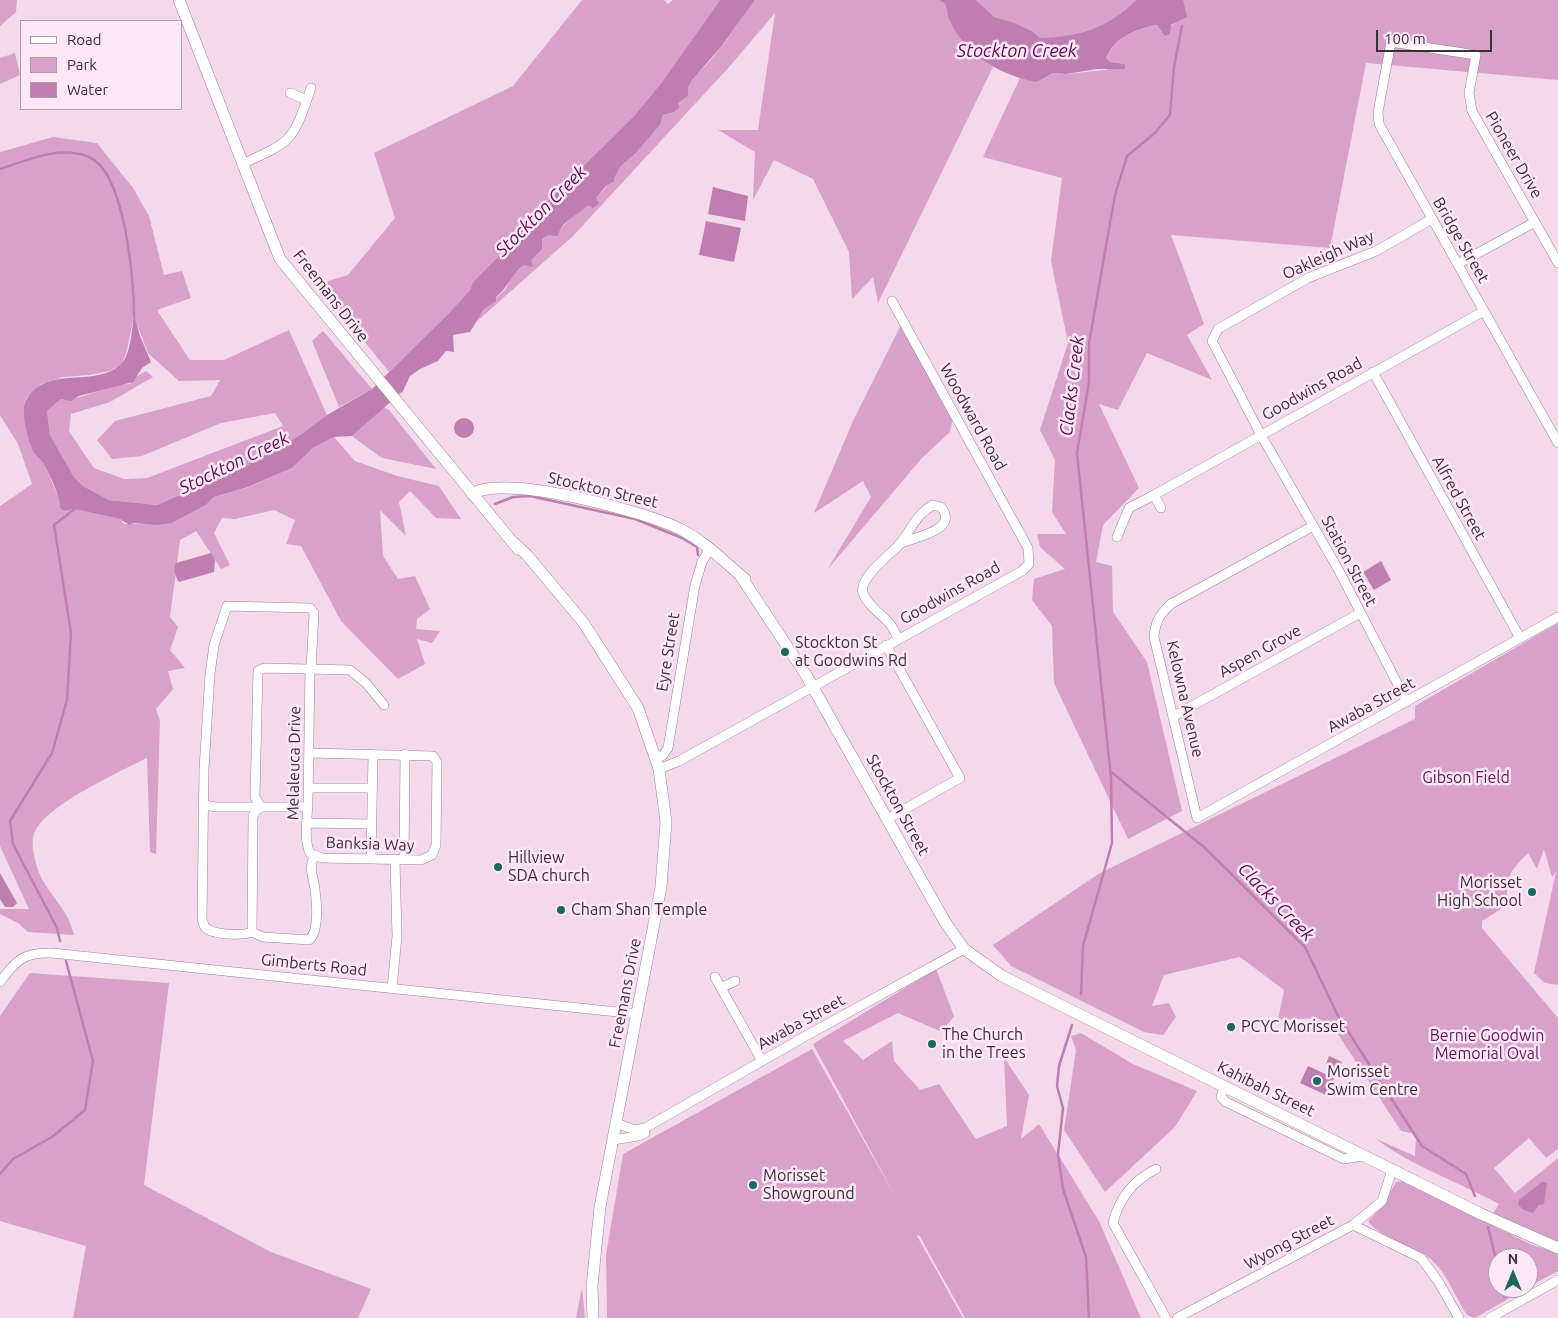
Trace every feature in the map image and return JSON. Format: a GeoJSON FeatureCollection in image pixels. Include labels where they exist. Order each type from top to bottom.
{"type":"FeatureCollection","features":[{"type":"Feature","properties":{"kind":"main road","name":"Freemans Drive"},"geometry":{"type":"LineString","coordinates":[[179,0],[280,259],[472,494],[514,543],[527,555],[583,622],[622,680],[645,723],[658,764],[666,822],[664,864],[595,1242],[592,1286],[594,1318]]}},
{"type":"Feature","properties":{"kind":"main road","name":"Stockton Street"},"geometry":{"type":"LineString","coordinates":[[472,494],[482,489],[508,487],[608,505],[655,518],[687,533],[710,548],[740,575],[806,675],[945,922],[964,949]]}},
{"type":"Feature","properties":{"kind":"main road","name":"Kahibah Street"},"geometry":{"type":"LineString","coordinates":[[964,949],[1002,976],[1363,1156],[1530,1237],[1558,1248]]}},
{"type":"Feature","properties":{"kind":"street","name":"Bridge Street"},"geometry":{"type":"LineString","coordinates":[[1476,55],[1391,42],[1378,112],[1379,124],[1558,443]]}},
{"type":"Feature","properties":{"kind":"street","name":"Pioneer Drive"},"geometry":{"type":"LineString","coordinates":[[1476,55],[1469,93],[1472,111],[1558,263]]}},
{"type":"Feature","properties":{"kind":"street"},"geometry":{"type":"LineString","coordinates":[[242,164],[279,147],[290,138],[300,121],[311,88]]}},
{"type":"Feature","properties":{"kind":"street"},"geometry":{"type":"LineString","coordinates":[[290,93],[307,100]]}},
{"type":"Feature","properties":{"kind":"street","name":"Oakleigh Way"},"geometry":{"type":"LineString","coordinates":[[1213,336],[1218,329],[1308,278],[1376,251],[1432,219]]}},
{"type":"Feature","properties":{"kind":"street"},"geometry":{"type":"LineString","coordinates":[[1458,264],[1535,222]]}},
{"type":"Feature","properties":{"kind":"street","name":"Woodward Road"},"geometry":{"type":"LineString","coordinates":[[892,301],[1028,548]]}},
{"type":"Feature","properties":{"kind":"street","name":"Goodwins Road"},"geometry":{"type":"LineString","coordinates":[[1117,537],[1129,508],[1484,311]]}},
{"type":"Feature","properties":{"kind":"street","name":"Station Street"},"geometry":{"type":"LineString","coordinates":[[1213,336],[1213,346],[1313,526],[1407,702]]}},
{"type":"Feature","properties":{"kind":"street","name":"Alfred Street"},"geometry":{"type":"LineString","coordinates":[[1373,372],[1520,638]]}},
{"type":"Feature","properties":{"kind":"street"},"geometry":{"type":"LineString","coordinates":[[1154,495],[1161,508]]}},
{"type":"Feature","properties":{"kind":"street"},"geometry":{"type":"LineString","coordinates":[[898,638],[890,623],[867,600],[862,592],[863,585],[871,573],[899,544],[928,508],[933,505],[941,507],[946,518],[945,523],[940,528],[924,537],[899,544]]}},
{"type":"Feature","properties":{"kind":"street","name":"Kelowna Avenue"},"geometry":{"type":"LineString","coordinates":[[1197,818],[1154,637],[1155,625],[1162,613],[1171,604],[1313,526]]}},
{"type":"Feature","properties":{"kind":"street","name":"Eyre Street"},"geometry":{"type":"LineString","coordinates":[[658,764],[668,748],[695,585],[702,562],[710,548]]}},
{"type":"Feature","properties":{"kind":"street","name":"Goodwins Road"},"geometry":{"type":"LineString","coordinates":[[658,764],[679,760],[1022,571],[1030,564],[1028,548]]}},
{"type":"Feature","properties":{"kind":"street","name":"Melaleuca Drive"},"geometry":{"type":"LineString","coordinates":[[204,805],[204,769],[212,660],[222,618],[227,606],[310,608],[314,613],[307,845],[310,854],[314,856],[310,868],[315,890],[313,937],[305,941],[263,937],[252,932]]}},
{"type":"Feature","properties":{"kind":"street","name":"Aspen Grove"},"geometry":{"type":"LineString","coordinates":[[1174,716],[1360,613]]}},
{"type":"Feature","properties":{"kind":"street","name":"Awaba Street"},"geometry":{"type":"LineString","coordinates":[[1197,818],[1558,616]]}},
{"type":"Feature","properties":{"kind":"street"},"geometry":{"type":"LineString","coordinates":[[886,645],[960,778],[887,819]]}},
{"type":"Feature","properties":{"kind":"street"},"geometry":{"type":"LineString","coordinates":[[261,807],[255,797],[258,671],[264,668],[350,670],[366,683],[384,705]]}},
{"type":"Feature","properties":{"kind":"street"},"geometry":{"type":"LineString","coordinates":[[309,753],[405,754],[392,988]]}},
{"type":"Feature","properties":{"kind":"street"},"geometry":{"type":"LineString","coordinates":[[371,859],[373,754]]}},
{"type":"Feature","properties":{"kind":"street","name":"Banksia Way"},"geometry":{"type":"LineString","coordinates":[[314,856],[322,858],[425,860],[432,855],[436,845],[437,762],[433,756],[405,754]]}},
{"type":"Feature","properties":{"kind":"street"},"geometry":{"type":"LineString","coordinates":[[308,788],[372,788]]}},
{"type":"Feature","properties":{"kind":"street"},"geometry":{"type":"LineString","coordinates":[[261,807],[255,812],[253,817],[252,932],[243,935],[212,932],[205,927],[202,919],[204,805],[216,807],[261,807],[308,808]]}},
{"type":"Feature","properties":{"kind":"street"},"geometry":{"type":"LineString","coordinates":[[308,823],[372,824]]}},
{"type":"Feature","properties":{"kind":"street","name":"Awaba Street"},"geometry":{"type":"LineString","coordinates":[[613,1140],[638,1136],[654,1124],[762,1062],[964,949]]}},
{"type":"Feature","properties":{"kind":"street","name":"Gimberts Road"},"geometry":{"type":"LineString","coordinates":[[0,982],[17,961],[28,954],[40,952],[637,1014]]}},
{"type":"Feature","properties":{"kind":"street"},"geometry":{"type":"LineString","coordinates":[[715,977],[762,1062]]}},
{"type":"Feature","properties":{"kind":"street"},"geometry":{"type":"LineString","coordinates":[[721,988],[735,981]]}},
{"type":"Feature","properties":{"kind":"street","name":"Awaba Street"},"geometry":{"type":"LineString","coordinates":[[616,1123],[635,1130],[654,1124]]}},
{"type":"Feature","properties":{"kind":"street"},"geometry":{"type":"LineString","coordinates":[[1156,1168],[1139,1177],[1122,1199],[1114,1223],[1166,1318]]}},
{"type":"Feature","properties":{"kind":"street","name":"Wyong Street"},"geometry":{"type":"LineString","coordinates":[[1177,1318],[1353,1226],[1382,1201],[1392,1170]]}},
{"type":"Feature","properties":{"kind":"street"},"geometry":{"type":"LineString","coordinates":[[1353,1226],[1421,1258],[1438,1281],[1459,1318]]}},
{"type":"Feature","properties":{"kind":"street"},"geometry":{"type":"LineString","coordinates":[[1490,1318],[1558,1280]]}},
{"type":"Feature","properties":{"kind":"green space"},"geometry":{"type":"Polygon","coordinates":[[[0,0],[17,0],[16,12],[0,26],[0,0]]]}},
{"type":"Feature","properties":{"kind":"green space"},"geometry":{"type":"Polygon","coordinates":[[[582,0],[664,0],[668,4],[673,0],[720,0],[662,82],[635,115],[541,208],[507,249],[473,282],[470,290],[450,312],[389,372],[318,284],[348,275],[395,218],[374,153],[513,86],[582,0]]]}},
{"type":"Feature","properties":{"kind":"green space"},"geometry":{"type":"Polygon","coordinates":[[[755,0],[939,0],[945,4],[953,26],[963,40],[980,58],[993,67],[878,303],[873,277],[852,299],[849,252],[813,179],[774,160],[753,200],[755,152],[718,130],[758,130],[775,13],[730,66],[573,236],[475,323],[484,309],[505,290],[512,276],[537,253],[542,239],[564,226],[572,215],[583,209],[604,190],[620,167],[636,153],[660,125],[663,115],[674,112],[678,103],[688,93],[692,81],[714,57],[755,0]]]}},
{"type":"Feature","properties":{"kind":"green space"},"geometry":{"type":"Polygon","coordinates":[[[976,0],[1136,0],[1115,18],[1089,32],[1068,38],[1040,38],[1032,31],[1015,23],[994,18],[976,0]]]}},
{"type":"Feature","properties":{"kind":"green space"},"geometry":{"type":"Polygon","coordinates":[[[1183,0],[1558,0],[1558,80],[1366,63],[1330,248],[1171,235],[1204,324],[1187,335],[1212,380],[1147,353],[1118,410],[1099,404],[1139,488],[1103,525],[1096,562],[1112,566],[1113,612],[1147,662],[1182,811],[1128,839],[1054,683],[1052,626],[1032,600],[1034,579],[1065,569],[1040,547],[1037,534],[1066,534],[1052,512],[1055,460],[1040,430],[1068,343],[1051,261],[1062,178],[983,157],[1020,78],[1037,82],[1053,73],[1066,74],[1105,70],[1125,64],[1109,62],[1106,58],[1115,45],[1127,35],[1150,27],[1158,25],[1162,32],[1180,20],[1183,0]]]}},
{"type":"Feature","properties":{"kind":"green space"},"geometry":{"type":"Polygon","coordinates":[[[15,53],[20,75],[0,84],[0,58],[15,53]]]}},
{"type":"Feature","properties":{"kind":"green space"},"geometry":{"type":"Polygon","coordinates":[[[53,137],[97,143],[133,188],[149,216],[164,275],[182,271],[191,298],[157,310],[190,360],[224,360],[289,330],[327,415],[300,435],[248,465],[157,505],[109,500],[83,486],[74,477],[50,435],[47,411],[61,399],[77,398],[113,386],[130,384],[134,378],[146,371],[153,377],[110,402],[71,414],[69,431],[94,468],[124,479],[147,478],[283,426],[275,413],[221,423],[142,456],[112,459],[97,440],[115,421],[211,396],[220,380],[179,381],[148,353],[134,316],[126,354],[121,365],[110,371],[63,377],[41,384],[27,398],[24,405],[27,434],[32,449],[43,462],[65,511],[74,509],[120,519],[124,524],[172,523],[206,505],[214,497],[249,487],[292,468],[313,448],[334,437],[355,461],[397,476],[439,486],[461,519],[436,518],[410,491],[399,502],[406,536],[380,510],[383,556],[398,579],[415,576],[430,609],[417,619],[416,629],[440,631],[432,643],[417,639],[425,664],[398,679],[341,621],[301,546],[286,544],[295,520],[274,510],[235,519],[222,518],[214,533],[230,565],[221,569],[196,531],[180,540],[170,617],[178,627],[170,650],[185,668],[168,671],[173,689],[156,709],[160,721],[156,854],[150,852],[147,758],[103,780],[54,810],[43,821],[33,836],[34,855],[40,874],[68,918],[74,935],[28,932],[18,923],[0,914],[0,909],[29,909],[0,846],[0,506],[32,484],[18,444],[0,415],[0,152],[53,137]]]}},
{"type":"Feature","properties":{"kind":"green space"},"geometry":{"type":"Polygon","coordinates":[[[901,325],[952,421],[950,432],[922,458],[827,570],[871,497],[863,481],[814,513],[853,421],[901,325]]]}},
{"type":"Feature","properties":{"kind":"green space"},"geometry":{"type":"Polygon","coordinates":[[[323,331],[372,389],[339,407],[312,341],[323,331]]]}},
{"type":"Feature","properties":{"kind":"green space"},"geometry":{"type":"Polygon","coordinates":[[[384,407],[389,410],[436,469],[382,458],[352,436],[384,407]]]}},
{"type":"Feature","properties":{"kind":"green space"},"geometry":{"type":"Polygon","coordinates":[[[1558,623],[1558,985],[1545,983],[1534,973],[1556,872],[1552,877],[1544,849],[1537,869],[1528,853],[1512,871],[1508,881],[1507,905],[1482,921],[1482,928],[1558,1018],[1558,1149],[1546,1158],[1529,1138],[1494,1168],[1515,1193],[1558,1158],[1558,1244],[1492,1215],[1499,1204],[1405,1158],[1376,1139],[1415,1156],[1416,1134],[1401,1131],[1334,1028],[1317,1018],[1278,1020],[1284,990],[1240,957],[1164,975],[1152,1006],[1169,1003],[1176,1017],[1163,1035],[1144,1032],[1011,966],[993,945],[1100,873],[1415,719],[1415,706],[1558,623]]]}},
{"type":"Feature","properties":{"kind":"green space"},"geometry":{"type":"Polygon","coordinates":[[[936,969],[954,1016],[942,1032],[898,1013],[843,1041],[863,1060],[892,1041],[894,1061],[920,1090],[939,1084],[976,1139],[1007,1126],[1004,1057],[1029,1095],[1021,1139],[1039,1124],[1099,1221],[1141,1318],[965,1318],[919,1235],[917,1236],[963,1318],[607,1318],[606,1255],[623,1154],[812,1049],[895,1196],[813,1044],[936,969]]]}},
{"type":"Feature","properties":{"kind":"green space"},"geometry":{"type":"Polygon","coordinates":[[[30,973],[169,983],[144,1185],[271,1252],[371,1289],[358,1318],[73,1318],[86,1246],[0,1221],[0,1016],[30,973]]]}},
{"type":"Feature","properties":{"kind":"green space"},"geometry":{"type":"Polygon","coordinates":[[[1081,1033],[1133,1064],[1197,1091],[1175,1127],[1105,1192],[1064,1130],[1076,1050],[1071,1036],[1081,1033]]]}},
{"type":"Feature","properties":{"kind":"green space"},"geometry":{"type":"Polygon","coordinates":[[[1403,1181],[1532,1245],[1558,1253],[1558,1271],[1538,1282],[1538,1248],[1488,1248],[1488,1298],[1510,1298],[1475,1318],[1467,1315],[1445,1276],[1434,1262],[1421,1252],[1381,1233],[1368,1221],[1381,1208],[1396,1182],[1403,1181]]]}},
{"type":"Feature","properties":{"kind":"green space"},"geometry":{"type":"Polygon","coordinates":[[[582,1287],[585,1318],[576,1318],[582,1287]]]}},
{"type":"Feature","properties":{"kind":"water","name":"Stockton Creek"},"geometry":{"type":"Polygon","coordinates":[[[720,0],[755,0],[721,47],[692,80],[688,88],[688,96],[678,103],[679,108],[674,112],[663,115],[660,125],[636,153],[620,167],[614,182],[607,185],[596,198],[599,203],[593,208],[588,205],[570,219],[562,226],[558,236],[549,235],[542,239],[542,249],[531,260],[533,267],[524,265],[513,276],[496,297],[496,301],[484,309],[470,332],[453,335],[454,352],[446,351],[438,361],[410,376],[403,391],[352,436],[334,437],[313,448],[292,468],[248,487],[214,497],[206,505],[172,523],[158,525],[134,523],[129,525],[120,519],[74,509],[65,511],[60,508],[59,498],[48,472],[33,451],[25,423],[25,402],[40,385],[51,381],[99,375],[120,365],[124,361],[129,349],[134,314],[140,336],[151,362],[142,368],[133,382],[79,396],[71,401],[61,399],[47,411],[50,435],[74,477],[83,486],[109,500],[157,505],[248,465],[300,435],[327,415],[372,389],[450,312],[470,290],[473,282],[506,249],[541,208],[635,115],[662,82],[720,0]]]}},
{"type":"Feature","properties":{"kind":"water","name":"Stockton Creek"},"geometry":{"type":"Polygon","coordinates":[[[939,0],[976,0],[994,17],[1015,23],[1032,31],[1040,38],[1068,36],[1092,29],[1115,18],[1136,0],[1183,0],[1187,17],[1171,25],[1170,34],[1165,36],[1157,25],[1141,29],[1121,39],[1106,58],[1110,62],[1125,64],[1125,69],[1097,69],[1066,74],[1053,73],[1037,82],[1010,75],[997,69],[974,53],[956,32],[949,19],[945,4],[939,0]]]}},
{"type":"Feature","properties":{"kind":"water"},"geometry":{"type":"Polygon","coordinates":[[[713,187],[748,196],[745,221],[708,214],[713,187]]]}},
{"type":"Feature","properties":{"kind":"water"},"geometry":{"type":"Polygon","coordinates":[[[706,221],[741,228],[734,262],[699,255],[706,221]]]}},
{"type":"Feature","properties":{"kind":"water"},"geometry":{"type":"Polygon","coordinates":[[[464,418],[471,421],[474,428],[471,435],[464,438],[457,435],[454,428],[457,421],[464,418]]]}},
{"type":"Feature","properties":{"kind":"water"},"geometry":{"type":"Polygon","coordinates":[[[211,553],[215,560],[214,572],[179,582],[175,573],[176,563],[211,553]]]}},
{"type":"Feature","properties":{"kind":"water"},"geometry":{"type":"Polygon","coordinates":[[[1381,561],[1391,580],[1374,590],[1363,572],[1381,561]]]}},
{"type":"Feature","properties":{"kind":"water"},"geometry":{"type":"Polygon","coordinates":[[[0,873],[17,903],[13,907],[5,907],[0,899],[0,873]]]}},
{"type":"Feature","properties":{"kind":"water"},"geometry":{"type":"Polygon","coordinates":[[[1329,1056],[1342,1062],[1339,1070],[1326,1064],[1329,1056]]]}},
{"type":"Feature","properties":{"kind":"water","name":"Morisset Swim Centre"},"geometry":{"type":"Polygon","coordinates":[[[1308,1066],[1334,1078],[1326,1095],[1300,1083],[1308,1066]]]}},
{"type":"Feature","properties":{"kind":"water"},"geometry":{"type":"Polygon","coordinates":[[[1542,1182],[1547,1183],[1544,1204],[1539,1205],[1533,1213],[1524,1210],[1518,1205],[1519,1200],[1542,1182]]]}},
{"type":"Feature","properties":{"kind":"waterway","name":"Clacks Creek"},"geometry":{"type":"LineString","coordinates":[[1081,994],[1083,946],[1112,843],[1111,778],[1077,453],[1089,382],[1089,343],[1115,195],[1127,156],[1155,133],[1170,115],[1174,67],[1182,26]]}},
{"type":"Feature","properties":{"kind":"waterway","name":"Stockton Creek"},"geometry":{"type":"LineString","coordinates":[[0,169],[55,153],[78,154],[89,157],[101,167],[111,183],[119,204],[125,229],[132,278],[134,316]]}},
{"type":"Feature","properties":{"kind":"waterway"},"geometry":{"type":"LineString","coordinates":[[495,504],[513,497],[530,496],[635,519],[682,538],[697,547],[698,555]]}},
{"type":"Feature","properties":{"kind":"waterway"},"geometry":{"type":"LineString","coordinates":[[60,941],[57,928],[13,844],[10,821],[52,753],[67,700],[71,633],[54,525],[76,508]]}},
{"type":"Feature","properties":{"kind":"waterway","name":"Clacks Creek"},"geometry":{"type":"LineString","coordinates":[[1110,771],[1205,848],[1305,947],[1338,1016],[1422,1146],[1466,1174],[1475,1196]]}},
{"type":"Feature","properties":{"kind":"waterway"},"geometry":{"type":"LineString","coordinates":[[0,1174],[13,1159],[52,1137],[85,1110],[93,1061],[66,961]]}},
{"type":"Feature","properties":{"kind":"waterway","name":"Clacks Creek"},"geometry":{"type":"LineString","coordinates":[[1072,1025],[1059,1066],[1057,1086],[1063,1108],[1058,1154],[1063,1189],[1086,1257],[1089,1318]]}},
{"type":"Feature","properties":{"kind":"waterway","name":"Clacks Creek"},"geometry":{"type":"LineString","coordinates":[[1488,1227],[1493,1248]]}},
{"type":"Feature","properties":{"kind":"place","name":"Stockton St at Goodwins Rd"},"geometry":{"type":"Point","coordinates":[785,652]}},
{"type":"Feature","properties":{"kind":"place","name":"Hillview SDA church"},"geometry":{"type":"Point","coordinates":[498,867]}},
{"type":"Feature","properties":{"kind":"place","name":"Morisset High School"},"geometry":{"type":"Point","coordinates":[1532,892]}},
{"type":"Feature","properties":{"kind":"place","name":"Cham Shan Temple"},"geometry":{"type":"Point","coordinates":[561,910]}},
{"type":"Feature","properties":{"kind":"place","name":"PCYC Morisset"},"geometry":{"type":"Point","coordinates":[1231,1027]}},
{"type":"Feature","properties":{"kind":"place","name":"The Church in the Trees"},"geometry":{"type":"Point","coordinates":[932,1044]}},
{"type":"Feature","properties":{"kind":"place","name":"Morisset Swim Centre"},"geometry":{"type":"Point","coordinates":[1317,1081]}},
{"type":"Feature","properties":{"kind":"place","name":"Morisset Showground"},"geometry":{"type":"Point","coordinates":[753,1185]}},
{"type":"Feature","properties":{"kind":"park label","name":"Gibson Field"},"geometry":{"type":"Point","coordinates":[1466,778]}},
{"type":"Feature","properties":{"kind":"park label","name":"Bernie Goodwin Memorial Oval"},"geometry":{"type":"Point","coordinates":[1487,1045]}}]}
